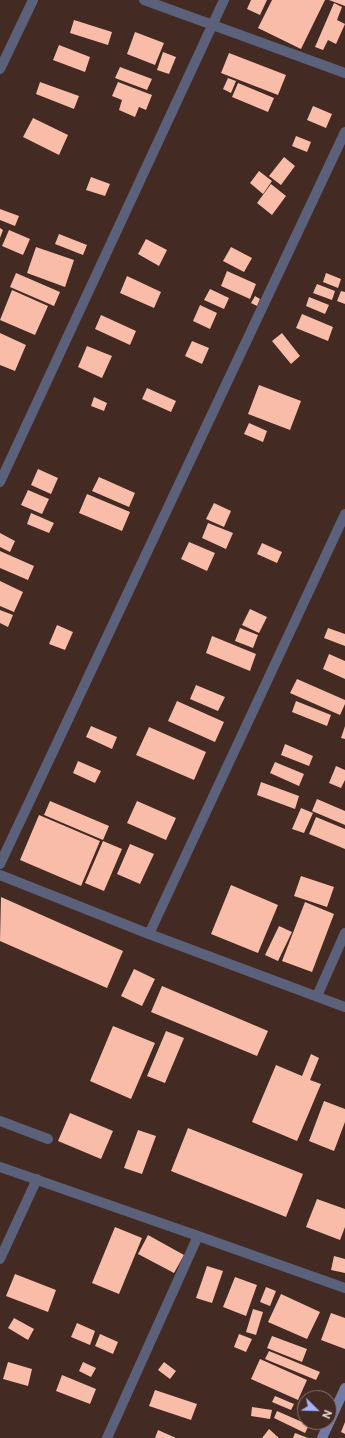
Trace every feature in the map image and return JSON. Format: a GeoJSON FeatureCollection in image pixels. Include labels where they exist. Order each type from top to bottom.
{"type":"FeatureCollection","features":[{"type":"Feature","properties":{"kind":"street"},"geometry":{"type":"LineString","coordinates":[[0,69],[33,0]]}},
{"type":"Feature","properties":{"kind":"street"},"geometry":{"type":"LineString","coordinates":[[144,0],[345,73]]}},
{"type":"Feature","properties":{"kind":"street"},"geometry":{"type":"LineString","coordinates":[[0,482],[224,0]]}},
{"type":"Feature","properties":{"kind":"street"},"geometry":{"type":"LineString","coordinates":[[0,864],[345,132]]}},
{"type":"Feature","properties":{"kind":"street"},"geometry":{"type":"LineString","coordinates":[[149,934],[345,514]]}},
{"type":"Feature","properties":{"kind":"street"},"geometry":{"type":"LineString","coordinates":[[0,875],[149,934],[345,1007]]}},
{"type":"Feature","properties":{"kind":"street"},"geometry":{"type":"LineString","coordinates":[[317,996],[345,933]]}},
{"type":"Feature","properties":{"kind":"street"},"geometry":{"type":"LineString","coordinates":[[0,1121],[48,1139]]}},
{"type":"Feature","properties":{"kind":"street"},"geometry":{"type":"LineString","coordinates":[[0,1167],[345,1288]]}},
{"type":"Feature","properties":{"kind":"street"},"geometry":{"type":"LineString","coordinates":[[0,1259],[37,1179]]}},
{"type":"Feature","properties":{"kind":"street"},"geometry":{"type":"LineString","coordinates":[[107,1438],[198,1236]]}},
{"type":"Feature","properties":{"kind":"street"},"geometry":{"type":"LineString","coordinates":[[322,1438],[345,1388]]}},
{"type":"Feature","properties":{"kind":"building"},"geometry":{"type":"Polygon","coordinates":[[[251,0],[267,0],[260,15],[247,9],[251,0]]]}},
{"type":"Feature","properties":{"kind":"building"},"geometry":{"type":"Polygon","coordinates":[[[272,0],[325,0],[301,49],[258,28],[272,0]]]}},
{"type":"Feature","properties":{"kind":"building"},"geometry":{"type":"Polygon","coordinates":[[[329,0],[345,0],[345,6],[329,0]]]}},
{"type":"Feature","properties":{"kind":"building"},"geometry":{"type":"Polygon","coordinates":[[[334,3],[342,7],[337,20],[345,24],[336,44],[328,40],[323,50],[315,47],[334,3]]]}},
{"type":"Feature","properties":{"kind":"building"},"geometry":{"type":"Polygon","coordinates":[[[74,20],[112,32],[108,45],[70,33],[74,20]]]}},
{"type":"Feature","properties":{"kind":"building"},"geometry":{"type":"Polygon","coordinates":[[[135,32],[164,43],[155,65],[127,54],[135,32]]]}},
{"type":"Feature","properties":{"kind":"building"},"geometry":{"type":"Polygon","coordinates":[[[59,45],[90,57],[85,72],[53,60],[59,45]]]}},
{"type":"Feature","properties":{"kind":"building"},"geometry":{"type":"Polygon","coordinates":[[[163,52],[176,57],[169,74],[157,70],[163,52]]]}},
{"type":"Feature","properties":{"kind":"building"},"geometry":{"type":"Polygon","coordinates":[[[229,53],[286,75],[278,95],[221,73],[229,53]]]}},
{"type":"Feature","properties":{"kind":"building"},"geometry":{"type":"Polygon","coordinates":[[[120,67],[152,79],[147,90],[115,78],[120,67]]]}},
{"type":"Feature","properties":{"kind":"building"},"geometry":{"type":"Polygon","coordinates":[[[228,78],[236,81],[231,93],[223,89],[228,78]]]}},
{"type":"Feature","properties":{"kind":"building"},"geometry":{"type":"Polygon","coordinates":[[[40,82],[79,96],[74,109],[36,94],[40,82]]]}},
{"type":"Feature","properties":{"kind":"building"},"geometry":{"type":"Polygon","coordinates":[[[118,82],[152,95],[146,110],[139,107],[135,117],[119,110],[122,100],[112,96],[118,82]]]}},
{"type":"Feature","properties":{"kind":"building"},"geometry":{"type":"Polygon","coordinates":[[[238,83],[274,98],[268,112],[232,97],[238,83]]]}},
{"type":"Feature","properties":{"kind":"building"},"geometry":{"type":"Polygon","coordinates":[[[313,106],[332,114],[326,128],[307,120],[313,106]]]}},
{"type":"Feature","properties":{"kind":"building"},"geometry":{"type":"Polygon","coordinates":[[[33,118],[68,135],[59,155],[23,137],[33,118]]]}},
{"type":"Feature","properties":{"kind":"building"},"geometry":{"type":"Polygon","coordinates":[[[296,136],[311,142],[307,152],[292,146],[296,136]]]}},
{"type":"Feature","properties":{"kind":"building"},"geometry":{"type":"Polygon","coordinates":[[[284,157],[295,166],[281,185],[269,176],[284,157]]]}},
{"type":"Feature","properties":{"kind":"building"},"geometry":{"type":"Polygon","coordinates":[[[259,171],[272,181],[263,194],[250,183],[259,171]]]}},
{"type":"Feature","properties":{"kind":"building"},"geometry":{"type":"Polygon","coordinates":[[[91,177],[110,184],[105,196],[86,190],[91,177]]]}},
{"type":"Feature","properties":{"kind":"building"},"geometry":{"type":"Polygon","coordinates":[[[271,184],[286,196],[272,215],[257,203],[271,184]]]}},
{"type":"Feature","properties":{"kind":"building"},"geometry":{"type":"Polygon","coordinates":[[[0,209],[19,216],[15,226],[0,220],[0,209]]]}},
{"type":"Feature","properties":{"kind":"building"},"geometry":{"type":"Polygon","coordinates":[[[0,228],[3,230],[0,238],[0,228]]]}},
{"type":"Feature","properties":{"kind":"building"},"geometry":{"type":"Polygon","coordinates":[[[9,230],[30,239],[23,255],[2,246],[9,230]]]}},
{"type":"Feature","properties":{"kind":"building"},"geometry":{"type":"Polygon","coordinates":[[[59,234],[87,245],[83,255],[55,244],[59,234]]]}},
{"type":"Feature","properties":{"kind":"building"},"geometry":{"type":"Polygon","coordinates":[[[146,239],[167,250],[159,266],[138,254],[146,239]]]}},
{"type":"Feature","properties":{"kind":"building"},"geometry":{"type":"Polygon","coordinates":[[[36,247],[74,260],[65,287],[27,273],[36,247]]]}},
{"type":"Feature","properties":{"kind":"building"},"geometry":{"type":"Polygon","coordinates":[[[231,247],[252,258],[244,272],[223,261],[231,247]]]}},
{"type":"Feature","properties":{"kind":"building"},"geometry":{"type":"Polygon","coordinates":[[[227,271],[256,284],[250,299],[221,286],[227,271]]]}},
{"type":"Feature","properties":{"kind":"building"},"geometry":{"type":"Polygon","coordinates":[[[16,273],[60,292],[54,306],[10,287],[16,273]]]}},
{"type":"Feature","properties":{"kind":"building"},"geometry":{"type":"Polygon","coordinates":[[[326,273],[341,279],[338,288],[323,282],[326,273]]]}},
{"type":"Feature","properties":{"kind":"building"},"geometry":{"type":"Polygon","coordinates":[[[127,276],[161,292],[154,308],[120,293],[127,276]]]}},
{"type":"Feature","properties":{"kind":"building"},"geometry":{"type":"Polygon","coordinates":[[[317,284],[335,291],[332,300],[313,293],[317,284]]]}},
{"type":"Feature","properties":{"kind":"building"},"geometry":{"type":"Polygon","coordinates":[[[210,289],[229,298],[224,309],[204,300],[210,289]]]}},
{"type":"Feature","properties":{"kind":"building"},"geometry":{"type":"Polygon","coordinates":[[[12,290],[48,306],[35,335],[0,320],[12,290]]]}},
{"type":"Feature","properties":{"kind":"building"},"geometry":{"type":"Polygon","coordinates":[[[341,291],[345,292],[345,304],[337,301],[341,291]]]}},
{"type":"Feature","properties":{"kind":"building"},"geometry":{"type":"Polygon","coordinates":[[[255,296],[260,299],[257,306],[251,303],[255,296]]]}},
{"type":"Feature","properties":{"kind":"building"},"geometry":{"type":"Polygon","coordinates":[[[309,297],[329,305],[325,314],[306,306],[309,297]]]}},
{"type":"Feature","properties":{"kind":"building"},"geometry":{"type":"Polygon","coordinates":[[[200,305],[217,313],[210,329],[193,321],[200,305]]]}},
{"type":"Feature","properties":{"kind":"building"},"geometry":{"type":"Polygon","coordinates":[[[302,314],[333,327],[328,341],[296,328],[302,314]]]}},
{"type":"Feature","properties":{"kind":"building"},"geometry":{"type":"Polygon","coordinates":[[[101,315],[136,331],[130,345],[95,329],[101,315]]]}},
{"type":"Feature","properties":{"kind":"building"},"geometry":{"type":"Polygon","coordinates":[[[0,333],[26,345],[15,371],[0,365],[0,333]]]}},
{"type":"Feature","properties":{"kind":"building"},"geometry":{"type":"Polygon","coordinates":[[[282,333],[300,356],[291,364],[272,341],[282,333]]]}},
{"type":"Feature","properties":{"kind":"building"},"geometry":{"type":"Polygon","coordinates":[[[192,341],[209,348],[202,364],[185,356],[192,341]]]}},
{"type":"Feature","properties":{"kind":"building"},"geometry":{"type":"Polygon","coordinates":[[[87,346],[112,356],[102,378],[78,367],[87,346]]]}},
{"type":"Feature","properties":{"kind":"building"},"geometry":{"type":"Polygon","coordinates":[[[259,385],[301,401],[290,430],[248,414],[259,385]]]}},
{"type":"Feature","properties":{"kind":"building"},"geometry":{"type":"Polygon","coordinates":[[[147,388],[176,401],[171,412],[142,399],[147,388]]]}},
{"type":"Feature","properties":{"kind":"building"},"geometry":{"type":"Polygon","coordinates":[[[94,397],[107,403],[104,411],[91,406],[94,397]]]}},
{"type":"Feature","properties":{"kind":"building"},"geometry":{"type":"Polygon","coordinates":[[[249,423],[267,431],[263,442],[244,434],[249,423]]]}},
{"type":"Feature","properties":{"kind":"building"},"geometry":{"type":"Polygon","coordinates":[[[38,469],[58,478],[51,494],[31,485],[38,469]]]}},
{"type":"Feature","properties":{"kind":"building"},"geometry":{"type":"Polygon","coordinates":[[[99,477],[135,493],[129,507],[92,491],[99,477]]]}},
{"type":"Feature","properties":{"kind":"building"},"geometry":{"type":"Polygon","coordinates":[[[28,490],[49,499],[42,514],[21,505],[28,490]]]}},
{"type":"Feature","properties":{"kind":"building"},"geometry":{"type":"Polygon","coordinates":[[[87,494],[130,512],[122,531],[79,513],[87,494]]]}},
{"type":"Feature","properties":{"kind":"building"},"geometry":{"type":"Polygon","coordinates":[[[214,503],[231,511],[224,527],[206,519],[214,503]]]}},
{"type":"Feature","properties":{"kind":"building"},"geometry":{"type":"Polygon","coordinates":[[[31,513],[54,523],[49,533],[27,524],[31,513]]]}},
{"type":"Feature","properties":{"kind":"building"},"geometry":{"type":"Polygon","coordinates":[[[208,523],[233,533],[226,549],[202,538],[208,523]]]}},
{"type":"Feature","properties":{"kind":"building"},"geometry":{"type":"Polygon","coordinates":[[[0,533],[15,541],[10,552],[0,547],[0,533]]]}},
{"type":"Feature","properties":{"kind":"building"},"geometry":{"type":"Polygon","coordinates":[[[189,542],[215,553],[207,571],[181,559],[189,542]]]}},
{"type":"Feature","properties":{"kind":"building"},"geometry":{"type":"Polygon","coordinates":[[[262,543],[282,552],[277,563],[257,554],[262,543]]]}},
{"type":"Feature","properties":{"kind":"building"},"geometry":{"type":"Polygon","coordinates":[[[0,551],[34,566],[28,580],[0,568],[0,551]]]}},
{"type":"Feature","properties":{"kind":"building"},"geometry":{"type":"Polygon","coordinates":[[[0,581],[23,592],[14,612],[0,606],[0,581]]]}},
{"type":"Feature","properties":{"kind":"building"},"geometry":{"type":"Polygon","coordinates":[[[250,609],[267,617],[259,633],[242,625],[250,609]]]}},
{"type":"Feature","properties":{"kind":"building"},"geometry":{"type":"Polygon","coordinates":[[[0,610],[13,615],[8,627],[0,623],[0,610]]]}},
{"type":"Feature","properties":{"kind":"building"},"geometry":{"type":"Polygon","coordinates":[[[57,625],[73,632],[65,650],[49,644],[57,625]]]}},
{"type":"Feature","properties":{"kind":"building"},"geometry":{"type":"Polygon","coordinates":[[[240,628],[258,635],[253,648],[235,641],[240,628]]]}},
{"type":"Feature","properties":{"kind":"building"},"geometry":{"type":"Polygon","coordinates":[[[328,628],[345,634],[345,646],[324,638],[328,628]]]}},
{"type":"Feature","properties":{"kind":"building"},"geometry":{"type":"Polygon","coordinates":[[[212,636],[256,654],[250,671],[206,653],[212,636]]]}},
{"type":"Feature","properties":{"kind":"building"},"geometry":{"type":"Polygon","coordinates":[[[329,654],[345,661],[345,679],[323,669],[329,654]]]}},
{"type":"Feature","properties":{"kind":"building"},"geometry":{"type":"Polygon","coordinates":[[[297,679],[345,700],[345,704],[340,715],[290,693],[297,679]]]}},
{"type":"Feature","properties":{"kind":"building"},"geometry":{"type":"Polygon","coordinates":[[[196,685],[225,697],[218,711],[190,699],[196,685]]]}},
{"type":"Feature","properties":{"kind":"building"},"geometry":{"type":"Polygon","coordinates":[[[177,701],[224,722],[215,742],[168,721],[177,701]]]}},
{"type":"Feature","properties":{"kind":"building"},"geometry":{"type":"Polygon","coordinates":[[[296,701],[331,715],[327,726],[292,712],[296,701]]]}},
{"type":"Feature","properties":{"kind":"building"},"geometry":{"type":"Polygon","coordinates":[[[91,726],[117,737],[112,749],[86,737],[91,726]]]}},
{"type":"Feature","properties":{"kind":"building"},"geometry":{"type":"Polygon","coordinates":[[[345,726],[345,739],[341,738],[345,726]]]}},
{"type":"Feature","properties":{"kind":"building"},"geometry":{"type":"Polygon","coordinates":[[[149,727],[206,752],[194,780],[136,755],[149,727]]]}},
{"type":"Feature","properties":{"kind":"building"},"geometry":{"type":"Polygon","coordinates":[[[285,744],[313,756],[309,766],[281,755],[285,744]]]}},
{"type":"Feature","properties":{"kind":"building"},"geometry":{"type":"Polygon","coordinates":[[[78,761],[101,771],[95,783],[73,773],[78,761]]]}},
{"type":"Feature","properties":{"kind":"building"},"geometry":{"type":"Polygon","coordinates":[[[275,762],[304,774],[299,786],[270,773],[275,762]]]}},
{"type":"Feature","properties":{"kind":"building"},"geometry":{"type":"Polygon","coordinates":[[[336,766],[345,770],[345,780],[341,788],[329,783],[336,766]]]}},
{"type":"Feature","properties":{"kind":"building"},"geometry":{"type":"Polygon","coordinates":[[[261,782],[299,796],[295,809],[257,795],[261,782]]]}},
{"type":"Feature","properties":{"kind":"building"},"geometry":{"type":"Polygon","coordinates":[[[317,799],[345,811],[345,825],[312,811],[317,799]]]}},
{"type":"Feature","properties":{"kind":"building"},"geometry":{"type":"Polygon","coordinates":[[[50,801],[109,826],[103,840],[44,815],[50,801]]]}},
{"type":"Feature","properties":{"kind":"building"},"geometry":{"type":"Polygon","coordinates":[[[137,801],[176,818],[166,840],[127,823],[137,801]]]}},
{"type":"Feature","properties":{"kind":"building"},"geometry":{"type":"Polygon","coordinates":[[[301,808],[313,813],[304,833],[292,829],[301,808]]]}},
{"type":"Feature","properties":{"kind":"building"},"geometry":{"type":"Polygon","coordinates":[[[39,815],[100,841],[81,886],[20,860],[39,815]]]}},
{"type":"Feature","properties":{"kind":"building"},"geometry":{"type":"Polygon","coordinates":[[[316,817],[345,829],[345,849],[309,834],[316,817]]]}},
{"type":"Feature","properties":{"kind":"building"},"geometry":{"type":"Polygon","coordinates":[[[103,841],[122,849],[104,891],[85,883],[103,841]]]}},
{"type":"Feature","properties":{"kind":"building"},"geometry":{"type":"Polygon","coordinates":[[[130,844],[154,854],[140,884],[117,874],[130,844]]]}},
{"type":"Feature","properties":{"kind":"building"},"geometry":{"type":"Polygon","coordinates":[[[301,876],[334,887],[327,907],[294,896],[301,876]]]}},
{"type":"Feature","properties":{"kind":"building"},"geometry":{"type":"Polygon","coordinates":[[[231,885],[278,905],[258,953],[211,934],[231,885]]]}},
{"type":"Feature","properties":{"kind":"building"},"geometry":{"type":"Polygon","coordinates":[[[1,897],[123,951],[107,988],[0,941],[1,897]]]}},
{"type":"Feature","properties":{"kind":"building"},"geometry":{"type":"Polygon","coordinates":[[[305,902],[334,914],[312,972],[282,961],[305,902]]]}},
{"type":"Feature","properties":{"kind":"building"},"geometry":{"type":"Polygon","coordinates":[[[279,926],[292,932],[278,961],[265,955],[279,926]]]}},
{"type":"Feature","properties":{"kind":"building"},"geometry":{"type":"Polygon","coordinates":[[[134,969],[155,979],[142,1006],[121,996],[134,969]]]}},
{"type":"Feature","properties":{"kind":"building"},"geometry":{"type":"Polygon","coordinates":[[[162,986],[268,1031],[257,1056],[151,1012],[162,986]]]}},
{"type":"Feature","properties":{"kind":"building"},"geometry":{"type":"Polygon","coordinates":[[[113,1026],[155,1043],[131,1099],[90,1081],[113,1026]]]}},
{"type":"Feature","properties":{"kind":"building"},"geometry":{"type":"Polygon","coordinates":[[[166,1031],[184,1038],[165,1083],[147,1076],[166,1031]]]}},
{"type":"Feature","properties":{"kind":"building"},"geometry":{"type":"Polygon","coordinates":[[[311,1054],[319,1058],[310,1080],[321,1084],[297,1141],[252,1122],[276,1065],[302,1076],[311,1054]]]}},
{"type":"Feature","properties":{"kind":"building"},"geometry":{"type":"Polygon","coordinates":[[[324,1101],[345,1109],[345,1122],[334,1151],[309,1141],[324,1101]]]}},
{"type":"Feature","properties":{"kind":"building"},"geometry":{"type":"Polygon","coordinates":[[[70,1113],[113,1131],[101,1159],[58,1141],[70,1113]]]}},
{"type":"Feature","properties":{"kind":"building"},"geometry":{"type":"Polygon","coordinates":[[[188,1128],[303,1174],[286,1217],[171,1171],[188,1128]]]}},
{"type":"Feature","properties":{"kind":"building"},"geometry":{"type":"Polygon","coordinates":[[[138,1130],[156,1136],[142,1174],[124,1168],[138,1130]]]}},
{"type":"Feature","properties":{"kind":"building"},"geometry":{"type":"Polygon","coordinates":[[[317,1199],[345,1209],[345,1227],[340,1240],[306,1227],[317,1199]]]}},
{"type":"Feature","properties":{"kind":"building"},"geometry":{"type":"Polygon","coordinates":[[[115,1227],[142,1238],[119,1294],[92,1283],[115,1227]]]}},
{"type":"Feature","properties":{"kind":"building"},"geometry":{"type":"Polygon","coordinates":[[[148,1235],[184,1255],[174,1273],[138,1254],[148,1235]]]}},
{"type":"Feature","properties":{"kind":"building"},"geometry":{"type":"Polygon","coordinates":[[[334,1256],[345,1259],[345,1273],[331,1270],[334,1256]]]}},
{"type":"Feature","properties":{"kind":"building"},"geometry":{"type":"Polygon","coordinates":[[[207,1266],[223,1271],[212,1303],[196,1298],[207,1266]]]}},
{"type":"Feature","properties":{"kind":"building"},"geometry":{"type":"Polygon","coordinates":[[[15,1274],[56,1290],[48,1312],[6,1296],[15,1274]]]}},
{"type":"Feature","properties":{"kind":"building"},"geometry":{"type":"Polygon","coordinates":[[[235,1277],[257,1285],[246,1316],[223,1307],[235,1277]]]}},
{"type":"Feature","properties":{"kind":"building"},"geometry":{"type":"Polygon","coordinates":[[[266,1287],[276,1291],[270,1306],[260,1302],[266,1287]]]}},
{"type":"Feature","properties":{"kind":"building"},"geometry":{"type":"Polygon","coordinates":[[[281,1294],[320,1312],[307,1339],[268,1322],[281,1294]]]}},
{"type":"Feature","properties":{"kind":"building"},"geometry":{"type":"Polygon","coordinates":[[[253,1309],[263,1312],[256,1335],[246,1332],[253,1309]]]}},
{"type":"Feature","properties":{"kind":"building"},"geometry":{"type":"Polygon","coordinates":[[[331,1313],[345,1318],[345,1349],[321,1340],[331,1313]]]}},
{"type":"Feature","properties":{"kind":"building"},"geometry":{"type":"Polygon","coordinates":[[[14,1318],[34,1329],[28,1340],[8,1328],[14,1318]]]}},
{"type":"Feature","properties":{"kind":"building"},"geometry":{"type":"Polygon","coordinates":[[[77,1323],[95,1331],[90,1345],[71,1337],[77,1323]]]}},
{"type":"Feature","properties":{"kind":"building"},"geometry":{"type":"Polygon","coordinates":[[[100,1334],[118,1342],[113,1354],[95,1346],[100,1334]]]}},
{"type":"Feature","properties":{"kind":"building"},"geometry":{"type":"Polygon","coordinates":[[[239,1334],[252,1339],[246,1352],[234,1347],[239,1334]]]}},
{"type":"Feature","properties":{"kind":"building"},"geometry":{"type":"Polygon","coordinates":[[[272,1336],[307,1349],[302,1362],[267,1348],[272,1336]]]}},
{"type":"Feature","properties":{"kind":"building"},"geometry":{"type":"Polygon","coordinates":[[[269,1351],[320,1372],[316,1380],[265,1359],[269,1351]]]}},
{"type":"Feature","properties":{"kind":"building"},"geometry":{"type":"Polygon","coordinates":[[[260,1359],[307,1380],[302,1390],[297,1390],[297,1400],[251,1379],[260,1359]]]}},
{"type":"Feature","properties":{"kind":"building"},"geometry":{"type":"Polygon","coordinates":[[[8,1362],[32,1369],[28,1386],[3,1379],[8,1362]]]}},
{"type":"Feature","properties":{"kind":"building"},"geometry":{"type":"Polygon","coordinates":[[[83,1362],[96,1368],[91,1377],[79,1371],[83,1362]]]}},
{"type":"Feature","properties":{"kind":"building"},"geometry":{"type":"Polygon","coordinates":[[[164,1362],[176,1371],[170,1379],[158,1370],[164,1362]]]}},
{"type":"Feature","properties":{"kind":"building"},"geometry":{"type":"Polygon","coordinates":[[[62,1375],[96,1389],[90,1404],[56,1391],[62,1375]]]}},
{"type":"Feature","properties":{"kind":"building"},"geometry":{"type":"Polygon","coordinates":[[[155,1390],[197,1404],[191,1420],[149,1406],[155,1390]]]}},
{"type":"Feature","properties":{"kind":"building"},"geometry":{"type":"Polygon","coordinates":[[[275,1396],[294,1404],[291,1410],[272,1402],[275,1396]]]}},
{"type":"Feature","properties":{"kind":"building"},"geometry":{"type":"Polygon","coordinates":[[[252,1407],[272,1410],[270,1419],[251,1416],[252,1407]]]}},
{"type":"Feature","properties":{"kind":"building"},"geometry":{"type":"Polygon","coordinates":[[[277,1411],[297,1420],[297,1429],[274,1418],[277,1411]]]}},
{"type":"Feature","properties":{"kind":"building"},"geometry":{"type":"Polygon","coordinates":[[[345,1422],[345,1434],[341,1432],[345,1422]]]}},
{"type":"Feature","properties":{"kind":"building"},"geometry":{"type":"Polygon","coordinates":[[[269,1429],[279,1438],[262,1438],[269,1429]]]}},
{"type":"Feature","properties":{"kind":"building"},"geometry":{"type":"Polygon","coordinates":[[[158,1430],[176,1438],[155,1438],[158,1430]]]}},
{"type":"Feature","properties":{"kind":"building"},"geometry":{"type":"Polygon","coordinates":[[[299,1430],[306,1430],[305,1433],[299,1430]]]}},
{"type":"Feature","properties":{"kind":"building"},"geometry":{"type":"Polygon","coordinates":[[[295,1433],[308,1438],[293,1438],[295,1433]]]}}]}
